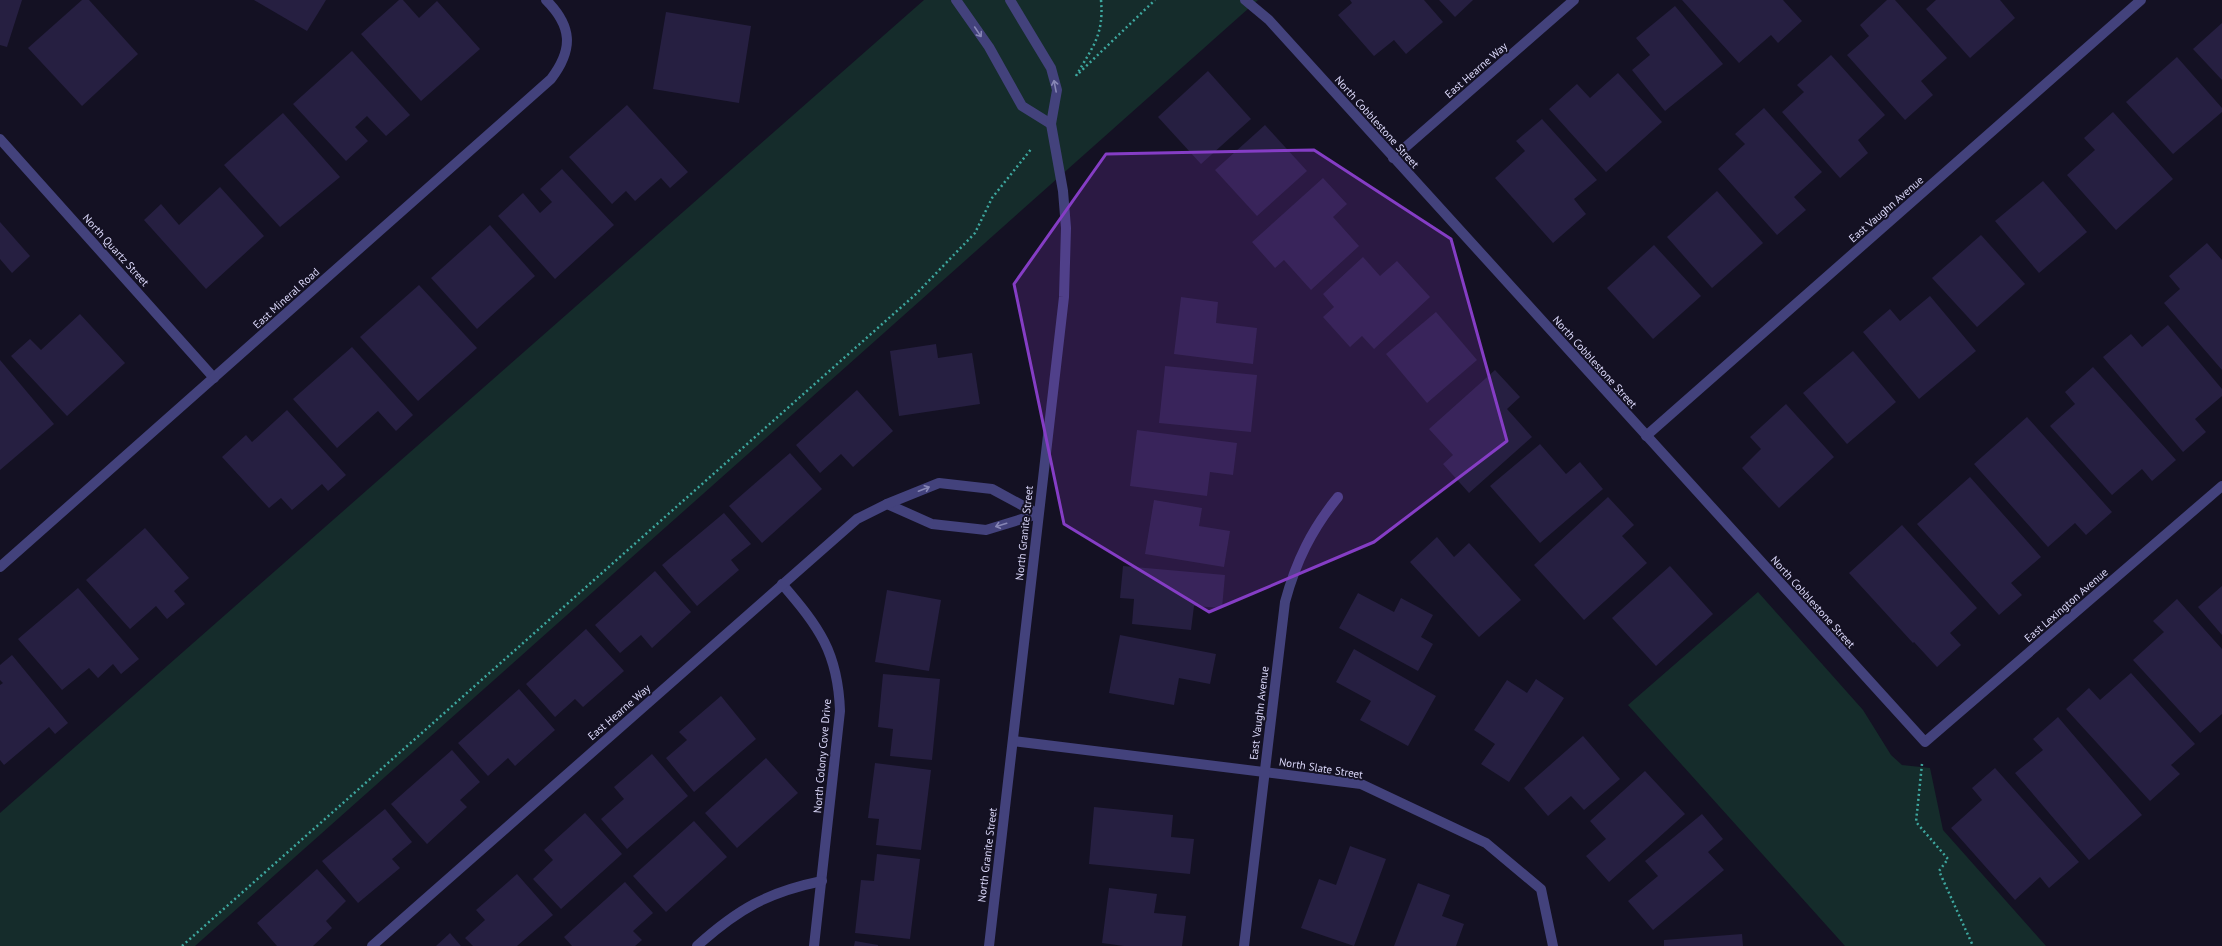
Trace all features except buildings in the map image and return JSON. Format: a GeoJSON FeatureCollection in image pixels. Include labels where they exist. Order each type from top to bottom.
{"type":"FeatureCollection","features":[{"type":"Feature","properties":{"kind":"street","name":"East Mineral Road"},"geometry":{"type":"LineString","coordinates":[[0,567],[551,78],[561,66],[567,50],[568,35],[562,21],[546,0]]}},
{"type":"Feature","properties":{"kind":"street"},"geometry":{"type":"LineString","coordinates":[[956,0],[989,48],[1022,106],[1051,124]]}},
{"type":"Feature","properties":{"kind":"street","name":"North Granite Street"},"geometry":{"type":"LineString","coordinates":[[989,946],[1064,297],[1066,262],[1063,191],[1051,124],[1057,90],[1051,68],[1010,0]]}},
{"type":"Feature","properties":{"kind":"street","name":"North Cobblestone Street"},"geometry":{"type":"LineString","coordinates":[[1245,0],[1269,20],[1925,742]]}},
{"type":"Feature","properties":{"kind":"street","name":"East Hearne Way"},"geometry":{"type":"LineString","coordinates":[[1393,158],[1574,0]]}},
{"type":"Feature","properties":{"kind":"street","name":"East Vaughn Avenue"},"geometry":{"type":"LineString","coordinates":[[1646,436],[2141,0]]}},
{"type":"Feature","properties":{"kind":"street","name":"North Quartz Street"},"geometry":{"type":"LineString","coordinates":[[0,139],[214,378]]}},
{"type":"Feature","properties":{"kind":"street","name":"East Hearne Way"},"geometry":{"type":"LineString","coordinates":[[372,946],[857,519],[887,504],[939,483],[992,489],[1038,514]]}},
{"type":"Feature","properties":{"kind":"street","name":"East Lexington Avenue"},"geometry":{"type":"LineString","coordinates":[[1925,742],[2222,486]]}},
{"type":"Feature","properties":{"kind":"street","name":"East Vaughn Avenue"},"geometry":{"type":"LineString","coordinates":[[1244,946],[1285,602],[1292,574],[1304,546],[1320,520],[1338,497]]}},
{"type":"Feature","properties":{"kind":"street"},"geometry":{"type":"LineString","coordinates":[[887,504],[932,524],[986,530],[1038,514]]}},
{"type":"Feature","properties":{"kind":"street","name":"North Colony Cove Drive"},"geometry":{"type":"LineString","coordinates":[[782,584],[812,618],[824,639],[833,661],[839,686],[840,710],[814,946]]}},
{"type":"Feature","properties":{"kind":"street","name":"North Slate Street"},"geometry":{"type":"LineString","coordinates":[[1013,741],[1361,784],[1486,843],[1541,889],[1553,946]]}},
{"type":"Feature","properties":{"kind":"street"},"geometry":{"type":"LineString","coordinates":[[697,946],[743,909],[763,899],[797,886],[822,881]]}},
{"type":"Feature","properties":{"kind":"path"},"geometry":{"type":"LineString","coordinates":[[1073,82],[1100,33],[1102,19],[1101,0]]}},
{"type":"Feature","properties":{"kind":"path"},"geometry":{"type":"LineString","coordinates":[[1076,76],[1155,0]]}},
{"type":"Feature","properties":{"kind":"path"},"geometry":{"type":"LineString","coordinates":[[182,946],[916,294],[975,233],[992,198],[1051,124]]}},
{"type":"Feature","properties":{"kind":"path"},"geometry":{"type":"LineString","coordinates":[[1925,742],[1916,822],[1948,859],[1939,871],[1973,946]]}},
{"type":"Feature","properties":{"kind":"highlighted area"},"geometry":{"type":"Polygon","coordinates":[[[1314,150],[1451,239],[1507,441],[1374,542],[1209,612],[1064,524],[1014,284],[1106,154],[1314,150]]]}},
{"type":"Feature","properties":{"kind":"green space"},"geometry":{"type":"Polygon","coordinates":[[[924,0],[1258,0],[195,946],[0,946],[0,813],[924,0]]]}},
{"type":"Feature","properties":{"kind":"green space"},"geometry":{"type":"Polygon","coordinates":[[[1758,592],[1863,710],[1891,755],[1902,765],[1930,768],[1943,830],[2046,946],[1845,946],[1628,705],[1758,592]]]}}]}
